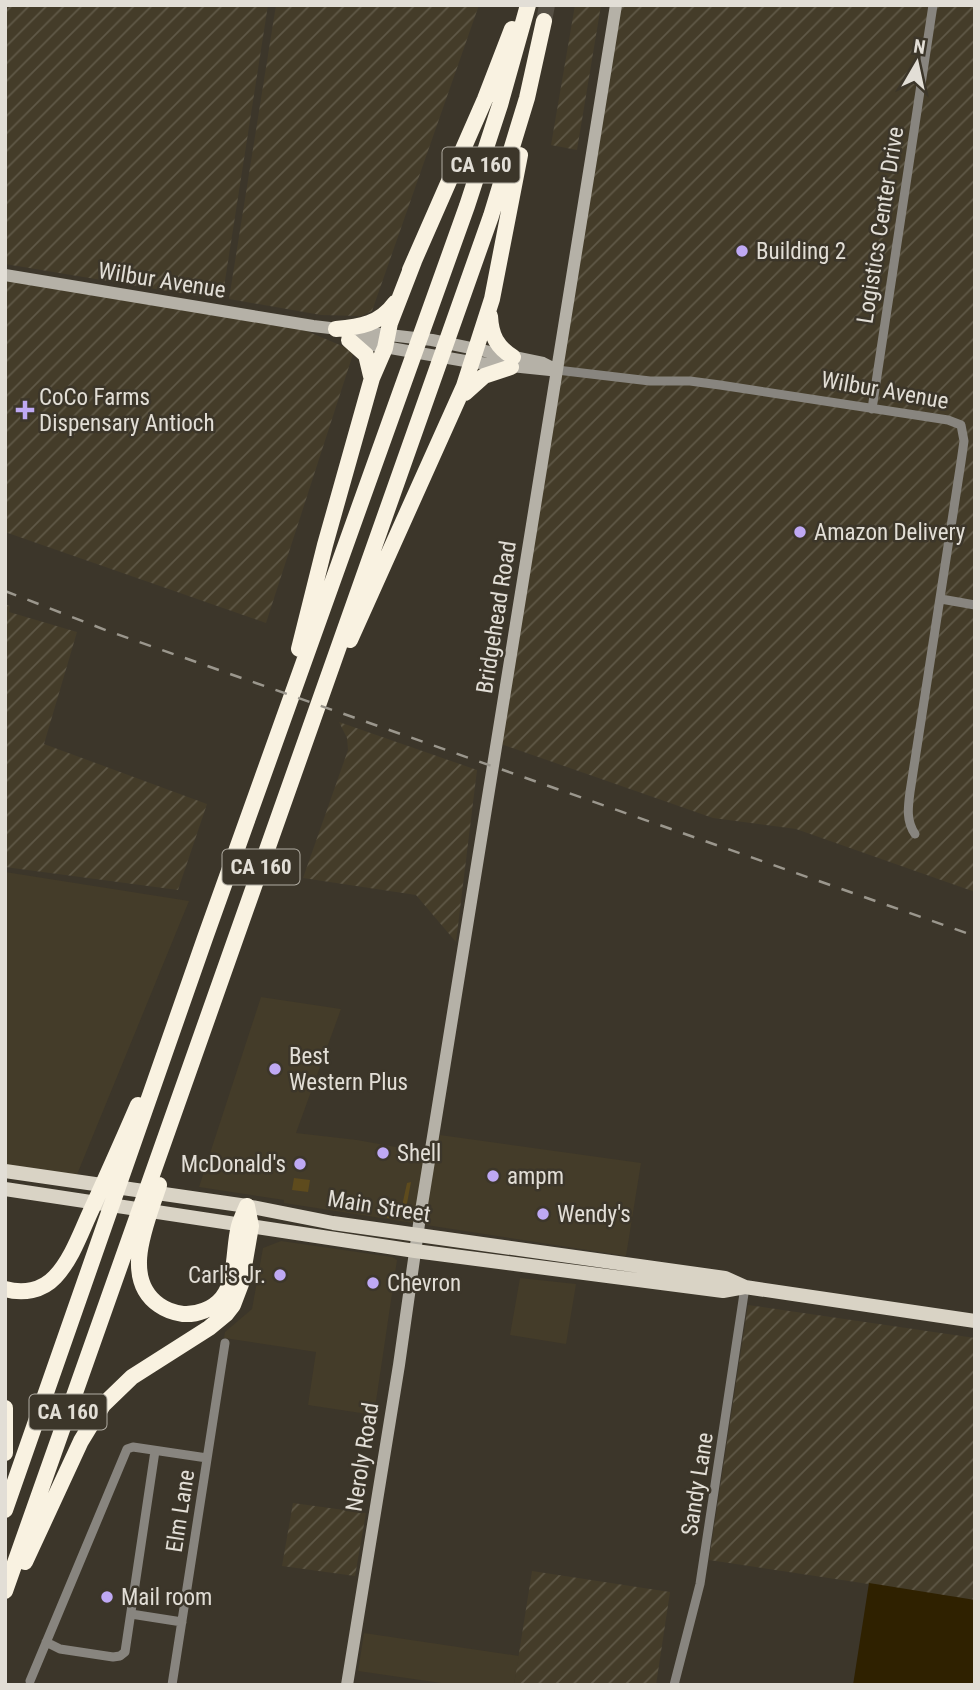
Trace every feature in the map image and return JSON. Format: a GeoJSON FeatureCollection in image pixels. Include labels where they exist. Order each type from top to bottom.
{"type":"FeatureCollection","features":[{"type":"Feature","properties":{"kind":"highway"},"geometry":{"type":"LineString","coordinates":[[336,329],[365,325],[382,317],[394,304],[485,99],[520,5]]}},
{"type":"Feature","properties":{"kind":"highway","name":"CA 160"},"geometry":{"type":"LineString","coordinates":[[5,1510],[105,1230],[120,1164],[194,956],[205,938],[272,753],[304,650],[407,372],[493,128],[528,5]]}},
{"type":"Feature","properties":{"kind":"highway","name":"CA 160"},"geometry":{"type":"LineString","coordinates":[[5,1591],[137,1237],[218,989],[338,658],[455,320],[502,183],[527,98],[544,21]]}},
{"type":"Feature","properties":{"kind":"highway"},"geometry":{"type":"LineString","coordinates":[[457,403],[476,380],[512,362],[492,333],[490,316],[527,122],[527,98]]}},
{"type":"Feature","properties":{"kind":"highway"},"geometry":{"type":"LineString","coordinates":[[304,650],[325,545],[372,378],[414,261]]}},
{"type":"Feature","properties":{"kind":"highway"},"geometry":{"type":"LineString","coordinates":[[338,658],[457,403],[492,299]]}},
{"type":"Feature","properties":{"kind":"highway"},"geometry":{"type":"LineString","coordinates":[[349,340],[366,355],[372,378]]}},
{"type":"Feature","properties":{"kind":"highway"},"geometry":{"type":"LineString","coordinates":[[5,1289],[15,1292],[35,1290],[55,1278],[120,1164]]}},
{"type":"Feature","properties":{"kind":"highway"},"geometry":{"type":"LineString","coordinates":[[5,1605],[81,1441],[103,1405],[132,1377],[218,1321],[233,1305],[242,1284],[247,1206]]}},
{"type":"Feature","properties":{"kind":"highway"},"geometry":{"type":"LineString","coordinates":[[137,1237],[138,1265],[147,1293],[154,1301],[172,1311],[191,1314],[213,1307],[226,1291],[245,1225]]}},
{"type":"Feature","properties":{"kind":"highway"},"geometry":{"type":"LineString","coordinates":[[5,1408],[5,1453]]}},
{"type":"Feature","properties":{"kind":"main road","name":"Main Street"},"geometry":{"type":"LineString","coordinates":[[5,1171],[247,1206],[333,1223],[725,1278],[745,1287],[975,1321]]}},
{"type":"Feature","properties":{"kind":"main road","name":"Main Street"},"geometry":{"type":"LineString","coordinates":[[5,1189],[415,1251],[723,1291],[745,1287]]}},
{"type":"Feature","properties":{"kind":"street","name":"Bridgehead Road"},"geometry":{"type":"LineString","coordinates":[[418,1235],[616,5]]}},
{"type":"Feature","properties":{"kind":"street","name":"Logistics Center Drive"},"geometry":{"type":"LineString","coordinates":[[872,409],[933,5]]}},
{"type":"Feature","properties":{"kind":"street","name":"Wilbur Avenue"},"geometry":{"type":"LineString","coordinates":[[5,275],[336,329],[386,341],[557,370],[650,381],[690,381],[948,420],[961,425],[964,441],[910,792],[908,812],[910,827],[915,834]]}},
{"type":"Feature","properties":{"kind":"street","name":"Wilbur Avenue"},"geometry":{"type":"LineString","coordinates":[[313,326],[349,340],[386,341]]}},
{"type":"Feature","properties":{"kind":"street"},"geometry":{"type":"LineString","coordinates":[[941,599],[975,605]]}},
{"type":"Feature","properties":{"kind":"street","name":"Neroly Road"},"geometry":{"type":"LineString","coordinates":[[347,1685],[418,1235]]}},
{"type":"Feature","properties":{"kind":"street","name":"Sandy Lane"},"geometry":{"type":"LineString","coordinates":[[674,1685],[700,1584],[745,1287]]}},
{"type":"Feature","properties":{"kind":"street","name":"Elm Lane"},"geometry":{"type":"LineString","coordinates":[[172,1685],[225,1343]]}},
{"type":"Feature","properties":{"kind":"street"},"geometry":{"type":"LineString","coordinates":[[30,1681],[124,1453],[133,1447],[207,1458]]}},
{"type":"Feature","properties":{"kind":"street"},"geometry":{"type":"LineString","coordinates":[[46,1643],[60,1649],[113,1657],[125,1652],[155,1451]]}},
{"type":"Feature","properties":{"kind":"street"},"geometry":{"type":"LineString","coordinates":[[131,1614],[181,1622]]}},
{"type":"Feature","properties":{"kind":"shaded area"},"geometry":{"type":"Polygon","coordinates":[[[5,5],[268,5],[222,300],[5,264],[5,5]]]}},
{"type":"Feature","properties":{"kind":"shaded area"},"geometry":{"type":"Polygon","coordinates":[[[276,5],[479,5],[372,311],[361,316],[321,315],[229,299],[276,5]]]}},
{"type":"Feature","properties":{"kind":"shaded area"},"geometry":{"type":"Polygon","coordinates":[[[575,5],[601,5],[577,150],[551,145],[575,5]]]}},
{"type":"Feature","properties":{"kind":"shaded area"},"geometry":{"type":"Polygon","coordinates":[[[621,5],[975,5],[975,892],[796,829],[713,818],[501,744],[621,5]]]}},
{"type":"Feature","properties":{"kind":"shaded area"},"geometry":{"type":"Polygon","coordinates":[[[5,280],[302,329],[354,351],[266,623],[5,532],[5,280]]]}},
{"type":"Feature","properties":{"kind":"shaded area"},"geometry":{"type":"Polygon","coordinates":[[[5,604],[10,606],[9,612],[77,632],[44,744],[207,804],[178,890],[5,867],[5,604]]]}},
{"type":"Feature","properties":{"kind":"shaded area"},"geometry":{"type":"Polygon","coordinates":[[[339,722],[477,770],[456,942],[416,895],[303,878],[348,750],[347,738],[339,722]]]}},
{"type":"Feature","properties":{"kind":"shaded area"},"geometry":{"type":"Polygon","coordinates":[[[5,872],[189,901],[76,1177],[5,1167],[5,872]]]}},
{"type":"Feature","properties":{"kind":"shaded area"},"geometry":{"type":"Polygon","coordinates":[[[261,997],[341,1009],[296,1133],[357,1140],[435,1154],[440,1135],[641,1163],[626,1256],[284,1203],[284,1200],[199,1187],[261,997]]]}},
{"type":"Feature","properties":{"kind":"shaded area"},"geometry":{"type":"Polygon","coordinates":[[[294,1178],[310,1180],[308,1192],[292,1190],[294,1178]]]}},
{"type":"Feature","properties":{"kind":"shaded area"},"geometry":{"type":"Polygon","coordinates":[[[411,1182],[405,1214],[398,1219],[387,1218],[388,1214],[402,1206],[407,1183],[411,1182]]]}},
{"type":"Feature","properties":{"kind":"shaded area"},"geometry":{"type":"Polygon","coordinates":[[[281,1241],[392,1257],[397,1260],[374,1415],[308,1405],[316,1352],[224,1338],[225,1332],[252,1309],[263,1248],[281,1241]]]}},
{"type":"Feature","properties":{"kind":"shaded area"},"geometry":{"type":"Polygon","coordinates":[[[520,1278],[576,1284],[566,1344],[510,1335],[520,1278]]]}},
{"type":"Feature","properties":{"kind":"shaded area"},"geometry":{"type":"Polygon","coordinates":[[[748,1305],[975,1338],[975,1600],[709,1560],[748,1305]]]}},
{"type":"Feature","properties":{"kind":"shaded area"},"geometry":{"type":"Polygon","coordinates":[[[293,1503],[366,1513],[355,1576],[282,1566],[293,1503]]]}},
{"type":"Feature","properties":{"kind":"shaded area"},"geometry":{"type":"Polygon","coordinates":[[[532,1571],[670,1592],[656,1685],[514,1685],[532,1571]]]}},
{"type":"Feature","properties":{"kind":"shaded area"},"geometry":{"type":"Polygon","coordinates":[[[869,1583],[975,1600],[975,1685],[853,1685],[869,1583]]]}},
{"type":"Feature","properties":{"kind":"shaded area"},"geometry":{"type":"Polygon","coordinates":[[[364,1633],[519,1656],[514,1685],[455,1685],[358,1671],[364,1633]]]}},
{"type":"Feature","properties":{"kind":"tunnel"},"geometry":{"type":"LineString","coordinates":[[544,21],[547,5]]}},
{"type":"Feature","properties":{"kind":"railway"},"geometry":{"type":"LineString","coordinates":[[5,591],[108,631],[975,936]]}},
{"type":"Feature","properties":{"kind":"place","name":"Building 2"},"geometry":{"type":"Point","coordinates":[742,251]}},
{"type":"Feature","properties":{"kind":"place","name":"CoCo Farms Dispensary Antioch"},"geometry":{"type":"Point","coordinates":[25,410]}},
{"type":"Feature","properties":{"kind":"place","name":"Amazon Delivery"},"geometry":{"type":"Point","coordinates":[800,532]}},
{"type":"Feature","properties":{"kind":"place","name":"Best Western Plus"},"geometry":{"type":"Point","coordinates":[275,1069]}},
{"type":"Feature","properties":{"kind":"place","name":"Shell"},"geometry":{"type":"Point","coordinates":[383,1153]}},
{"type":"Feature","properties":{"kind":"place","name":"McDonald's"},"geometry":{"type":"Point","coordinates":[300,1164]}},
{"type":"Feature","properties":{"kind":"place","name":"ampm"},"geometry":{"type":"Point","coordinates":[493,1176]}},
{"type":"Feature","properties":{"kind":"place","name":"Wendy's"},"geometry":{"type":"Point","coordinates":[543,1214]}},
{"type":"Feature","properties":{"kind":"place","name":"Carl's Jr."},"geometry":{"type":"Point","coordinates":[280,1275]}},
{"type":"Feature","properties":{"kind":"place","name":"Chevron"},"geometry":{"type":"Point","coordinates":[373,1283]}},
{"type":"Feature","properties":{"kind":"place","name":"Mail room"},"geometry":{"type":"Point","coordinates":[107,1597]}}]}
